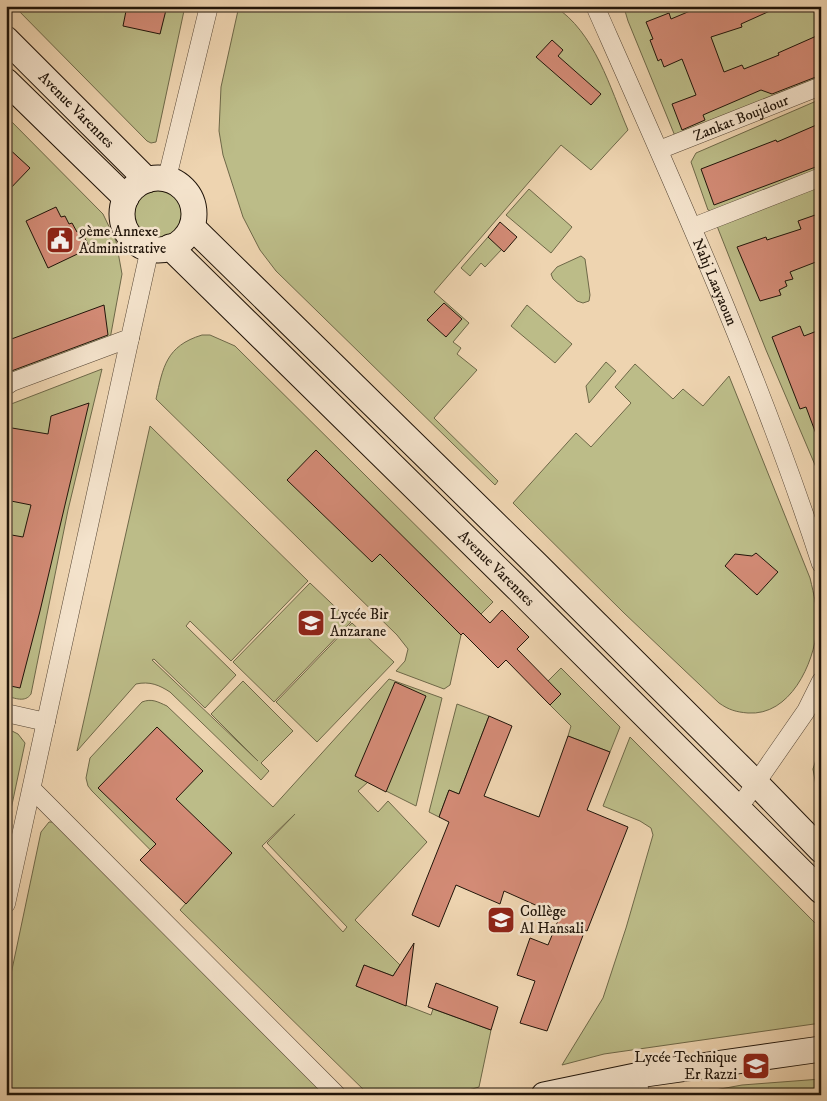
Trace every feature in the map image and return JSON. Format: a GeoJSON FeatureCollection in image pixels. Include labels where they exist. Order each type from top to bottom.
{"type":"FeatureCollection","features":[{"type":"Feature","properties":{"kind":"main road","name":"Avenue Varennes"},"geometry":{"type":"LineString","coordinates":[[6,39],[157,179]]}},
{"type":"Feature","properties":{"kind":"main road","name":"Avenue Varennes"},"geometry":{"type":"LineString","coordinates":[[6,82],[126,198]]}},
{"type":"Feature","properties":{"kind":"main road"},"geometry":{"type":"LineString","coordinates":[[157,179],[184,189],[190,197],[194,217],[192,227],[179,243],[160,248],[136,241],[126,230],[123,220],[126,198],[137,184],[157,179]]}},
{"type":"Feature","properties":{"kind":"main road","name":"Avenue Varennes"},"geometry":{"type":"LineString","coordinates":[[192,227],[536,564],[821,850]]}},
{"type":"Feature","properties":{"kind":"main road","name":"Avenue Varennes"},"geometry":{"type":"LineString","coordinates":[[160,248],[406,479],[821,891]]}},
{"type":"Feature","properties":{"kind":"main road"},"geometry":{"type":"LineString","coordinates":[[406,479],[426,456]]}},
{"type":"Feature","properties":{"kind":"main road"},"geometry":{"type":"LineString","coordinates":[[515,586],[536,564]]}},
{"type":"Feature","properties":{"kind":"main road"},"geometry":{"type":"LineString","coordinates":[[544,1095],[638,1085],[821,1049]]}},
{"type":"Feature","properties":{"kind":"street"},"geometry":{"type":"LineString","coordinates":[[157,179],[208,6]]}},
{"type":"Feature","properties":{"kind":"street","name":"Nahj Laayaoun"},"geometry":{"type":"LineString","coordinates":[[595,6],[693,227],[794,482],[821,564]]}},
{"type":"Feature","properties":{"kind":"street","name":"Zankat Boujdour"},"geometry":{"type":"LineString","coordinates":[[659,150],[821,86]]}},
{"type":"Feature","properties":{"kind":"street"},"geometry":{"type":"LineString","coordinates":[[693,227],[821,177]]}},
{"type":"Feature","properties":{"kind":"street"},"geometry":{"type":"LineString","coordinates":[[6,904],[130,338],[160,248]]}},
{"type":"Feature","properties":{"kind":"street"},"geometry":{"type":"LineString","coordinates":[[6,386],[12,382],[130,338]]}},
{"type":"Feature","properties":{"kind":"street"},"geometry":{"type":"LineString","coordinates":[[738,809],[806,711],[821,681]]}},
{"type":"Feature","properties":{"kind":"street"},"geometry":{"type":"LineString","coordinates":[[6,713],[46,722]]}},
{"type":"Feature","properties":{"kind":"street"},"geometry":{"type":"LineString","coordinates":[[32,789],[337,1095]]}},
{"type":"Feature","properties":{"kind":"green space"},"geometry":{"type":"Polygon","coordinates":[[[14,6],[185,6],[156,142],[151,143],[147,141],[14,6]]]}},
{"type":"Feature","properties":{"kind":"green space"},"geometry":{"type":"Polygon","coordinates":[[[239,6],[554,6],[580,30],[600,62],[628,130],[591,170],[561,145],[434,292],[469,323],[453,342],[461,348],[457,354],[477,370],[434,418],[498,481],[495,485],[276,271],[260,250],[243,217],[223,155],[219,131],[221,87],[239,6]]]}},
{"type":"Feature","properties":{"kind":"green space"},"geometry":{"type":"Polygon","coordinates":[[[626,6],[821,6],[821,79],[675,136],[628,21],[625,11],[626,6]]]}},
{"type":"Feature","properties":{"kind":"green space"},"geometry":{"type":"Polygon","coordinates":[[[821,99],[821,170],[715,212],[708,210],[691,162],[696,153],[821,99]]]}},
{"type":"Feature","properties":{"kind":"green space"},"geometry":{"type":"Polygon","coordinates":[[[6,116],[103,214],[116,241],[122,274],[110,339],[6,381],[6,116]]]}},
{"type":"Feature","properties":{"kind":"green space"},"geometry":{"type":"Polygon","coordinates":[[[156,186],[168,189],[179,195],[183,199],[187,210],[187,223],[183,231],[170,239],[157,242],[145,239],[136,233],[131,223],[130,212],[133,201],[142,192],[156,186]]]}},
{"type":"Feature","properties":{"kind":"green space"},"geometry":{"type":"Polygon","coordinates":[[[821,186],[821,479],[766,350],[717,226],[821,186]]]}},
{"type":"Feature","properties":{"kind":"green space"},"geometry":{"type":"Polygon","coordinates":[[[529,189],[572,227],[551,253],[506,215],[529,189]]]}},
{"type":"Feature","properties":{"kind":"green space"},"geometry":{"type":"Polygon","coordinates":[[[488,237],[502,249],[485,267],[481,263],[470,276],[461,268],[488,237]]]}},
{"type":"Feature","properties":{"kind":"green space"},"geometry":{"type":"Polygon","coordinates":[[[581,256],[585,259],[590,295],[589,301],[583,303],[577,301],[553,279],[551,274],[557,267],[581,256]]]}},
{"type":"Feature","properties":{"kind":"green space"},"geometry":{"type":"Polygon","coordinates":[[[527,305],[572,344],[555,363],[511,326],[527,305]]]}},
{"type":"Feature","properties":{"kind":"green space"},"geometry":{"type":"Polygon","coordinates":[[[202,335],[210,335],[235,346],[493,602],[481,614],[420,553],[400,573],[461,635],[450,685],[444,689],[396,671],[405,661],[408,649],[397,635],[156,399],[164,368],[173,352],[181,345],[202,335]]]}},
{"type":"Feature","properties":{"kind":"green space"},"geometry":{"type":"Polygon","coordinates":[[[606,362],[616,371],[589,403],[586,386],[606,362]]]}},
{"type":"Feature","properties":{"kind":"green space"},"geometry":{"type":"Polygon","coordinates":[[[635,364],[673,399],[683,389],[703,406],[729,376],[810,578],[817,622],[811,657],[805,672],[787,697],[776,706],[763,712],[740,712],[729,709],[719,703],[624,613],[513,503],[576,433],[591,447],[631,403],[615,387],[635,364]]]}},
{"type":"Feature","properties":{"kind":"green space"},"geometry":{"type":"Polygon","coordinates":[[[102,369],[68,510],[31,694],[23,699],[16,699],[6,696],[6,406],[102,369]]]}},
{"type":"Feature","properties":{"kind":"green space"},"geometry":{"type":"Polygon","coordinates":[[[150,426],[308,581],[231,661],[190,621],[186,626],[236,675],[205,708],[154,659],[152,660],[258,761],[211,714],[243,681],[293,731],[261,763],[269,771],[261,780],[170,692],[150,683],[136,684],[77,751],[150,426]]]}},
{"type":"Feature","properties":{"kind":"green space"},"geometry":{"type":"Polygon","coordinates":[[[310,583],[351,622],[274,702],[233,662],[310,583]]]}},
{"type":"Feature","properties":{"kind":"green space"},"geometry":{"type":"Polygon","coordinates":[[[352,623],[394,662],[317,742],[276,702],[352,623]]]}},
{"type":"Feature","properties":{"kind":"green space"},"geometry":{"type":"Polygon","coordinates":[[[561,668],[620,727],[610,752],[568,736],[571,726],[537,692],[561,668]]]}},
{"type":"Feature","properties":{"kind":"green space"},"geometry":{"type":"Polygon","coordinates":[[[389,679],[442,698],[416,806],[368,782],[358,791],[378,812],[388,801],[427,842],[355,920],[400,965],[393,976],[364,965],[356,986],[431,1015],[433,1009],[491,1030],[479,1087],[452,1095],[369,1095],[180,910],[194,894],[88,786],[86,778],[90,758],[142,702],[155,701],[167,706],[273,807],[389,679]],[[295,814],[262,846],[343,932],[347,927],[267,843],[295,814]]]}},
{"type":"Feature","properties":{"kind":"green space"},"geometry":{"type":"Polygon","coordinates":[[[457,704],[489,716],[459,794],[449,790],[439,817],[429,812],[457,704]]]}},
{"type":"Feature","properties":{"kind":"green space"},"geometry":{"type":"Polygon","coordinates":[[[6,728],[18,734],[25,743],[6,833],[6,728]]]}},
{"type":"Feature","properties":{"kind":"green space"},"geometry":{"type":"Polygon","coordinates":[[[630,737],[821,929],[821,1023],[604,1054],[562,1065],[603,998],[653,835],[651,828],[640,821],[603,806],[630,737]]]}},
{"type":"Feature","properties":{"kind":"green space"},"geometry":{"type":"Polygon","coordinates":[[[821,744],[821,800],[818,797],[813,769],[821,744]]]}},
{"type":"Feature","properties":{"kind":"green space"},"geometry":{"type":"Polygon","coordinates":[[[49,822],[55,822],[329,1095],[6,1095],[6,998],[41,832],[49,822]]]}},
{"type":"Feature","properties":{"kind":"green space"},"geometry":{"type":"Polygon","coordinates":[[[821,1079],[821,1095],[688,1095],[742,1085],[821,1079]]]}},
{"type":"Feature","properties":{"kind":"building"},"geometry":{"type":"Polygon","coordinates":[[[127,6],[167,6],[160,34],[123,26],[127,6]]]}},
{"type":"Feature","properties":{"kind":"building"},"geometry":{"type":"Polygon","coordinates":[[[702,6],[781,6],[741,24],[742,27],[711,37],[724,72],[742,65],[744,69],[779,55],[778,53],[821,34],[821,75],[772,94],[761,90],[703,115],[705,120],[682,130],[672,104],[696,95],[682,59],[664,67],[661,59],[658,61],[650,40],[653,39],[646,22],[669,13],[671,19],[702,6]]]}},
{"type":"Feature","properties":{"kind":"building"},"geometry":{"type":"Polygon","coordinates":[[[552,40],[563,50],[558,56],[601,94],[591,105],[536,57],[552,40]]]}},
{"type":"Feature","properties":{"kind":"building"},"geometry":{"type":"Polygon","coordinates":[[[821,123],[821,165],[714,205],[701,169],[776,140],[777,142],[821,123]]]}},
{"type":"Feature","properties":{"kind":"building"},"geometry":{"type":"Polygon","coordinates":[[[6,146],[30,168],[6,193],[6,146]]]}},
{"type":"Feature","properties":{"kind":"building","name":"9ème Annexe Administrative"},"geometry":{"type":"Polygon","coordinates":[[[56,207],[61,217],[65,216],[69,224],[72,223],[77,232],[81,231],[90,248],[48,268],[26,221],[56,207]]]}},
{"type":"Feature","properties":{"kind":"building"},"geometry":{"type":"Polygon","coordinates":[[[821,213],[821,260],[790,272],[793,279],[785,281],[787,286],[779,290],[781,295],[760,301],[737,247],[766,237],[767,240],[801,229],[798,221],[821,213]]]}},
{"type":"Feature","properties":{"kind":"building"},"geometry":{"type":"Polygon","coordinates":[[[500,222],[517,237],[504,252],[488,237],[500,222]]]}},
{"type":"Feature","properties":{"kind":"building"},"geometry":{"type":"Polygon","coordinates":[[[444,303],[462,319],[446,337],[427,320],[444,303]]]}},
{"type":"Feature","properties":{"kind":"building"},"geometry":{"type":"Polygon","coordinates":[[[104,305],[108,335],[6,373],[6,341],[104,305]]]}},
{"type":"Feature","properties":{"kind":"building"},"geometry":{"type":"Polygon","coordinates":[[[800,326],[804,336],[817,331],[821,340],[821,441],[819,442],[806,407],[800,409],[772,337],[800,326]]]}},
{"type":"Feature","properties":{"kind":"building"},"geometry":{"type":"Polygon","coordinates":[[[89,403],[20,688],[6,685],[6,534],[23,537],[31,505],[6,500],[6,427],[48,434],[51,416],[89,403]]]}},
{"type":"Feature","properties":{"kind":"building"},"geometry":{"type":"Polygon","coordinates":[[[316,450],[490,623],[502,610],[529,637],[517,649],[561,694],[550,705],[506,660],[498,668],[463,633],[461,635],[380,554],[372,562],[287,480],[316,450]]]}},
{"type":"Feature","properties":{"kind":"building"},"geometry":{"type":"Polygon","coordinates":[[[756,553],[778,572],[757,595],[725,566],[735,554],[752,556],[756,553]]]}},
{"type":"Feature","properties":{"kind":"building"},"geometry":{"type":"Polygon","coordinates":[[[395,682],[426,696],[386,792],[355,776],[395,682]]]}},
{"type":"Feature","properties":{"kind":"building"},"geometry":{"type":"Polygon","coordinates":[[[489,716],[512,726],[484,796],[539,817],[568,736],[610,752],[587,810],[628,827],[587,931],[585,930],[547,1031],[520,1023],[535,981],[517,975],[530,938],[548,945],[560,916],[504,891],[500,904],[456,885],[439,927],[412,915],[449,822],[439,817],[449,790],[459,794],[489,716]]]}},
{"type":"Feature","properties":{"kind":"building"},"geometry":{"type":"Polygon","coordinates":[[[157,727],[203,771],[176,799],[232,853],[186,904],[140,860],[156,844],[98,788],[157,727]]]}},
{"type":"Feature","properties":{"kind":"building"},"geometry":{"type":"Polygon","coordinates":[[[414,943],[406,1006],[356,986],[364,965],[393,976],[414,943]]]}},
{"type":"Feature","properties":{"kind":"building"},"geometry":{"type":"Polygon","coordinates":[[[436,983],[498,1007],[491,1030],[428,1007],[436,983]]]}},
{"type":"Feature","properties":{"kind":"place","name":"9ème Annexe Administrative"},"geometry":{"type":"Point","coordinates":[60,240]}},
{"type":"Feature","properties":{"kind":"place","name":"Lycée Bir Anzarane"},"geometry":{"type":"Point","coordinates":[311,623]}},
{"type":"Feature","properties":{"kind":"place","name":"Collège Al Hansali"},"geometry":{"type":"Point","coordinates":[501,920]}},
{"type":"Feature","properties":{"kind":"place","name":"Lycée Technique Er Razzi"},"geometry":{"type":"Point","coordinates":[756,1066]}}]}
